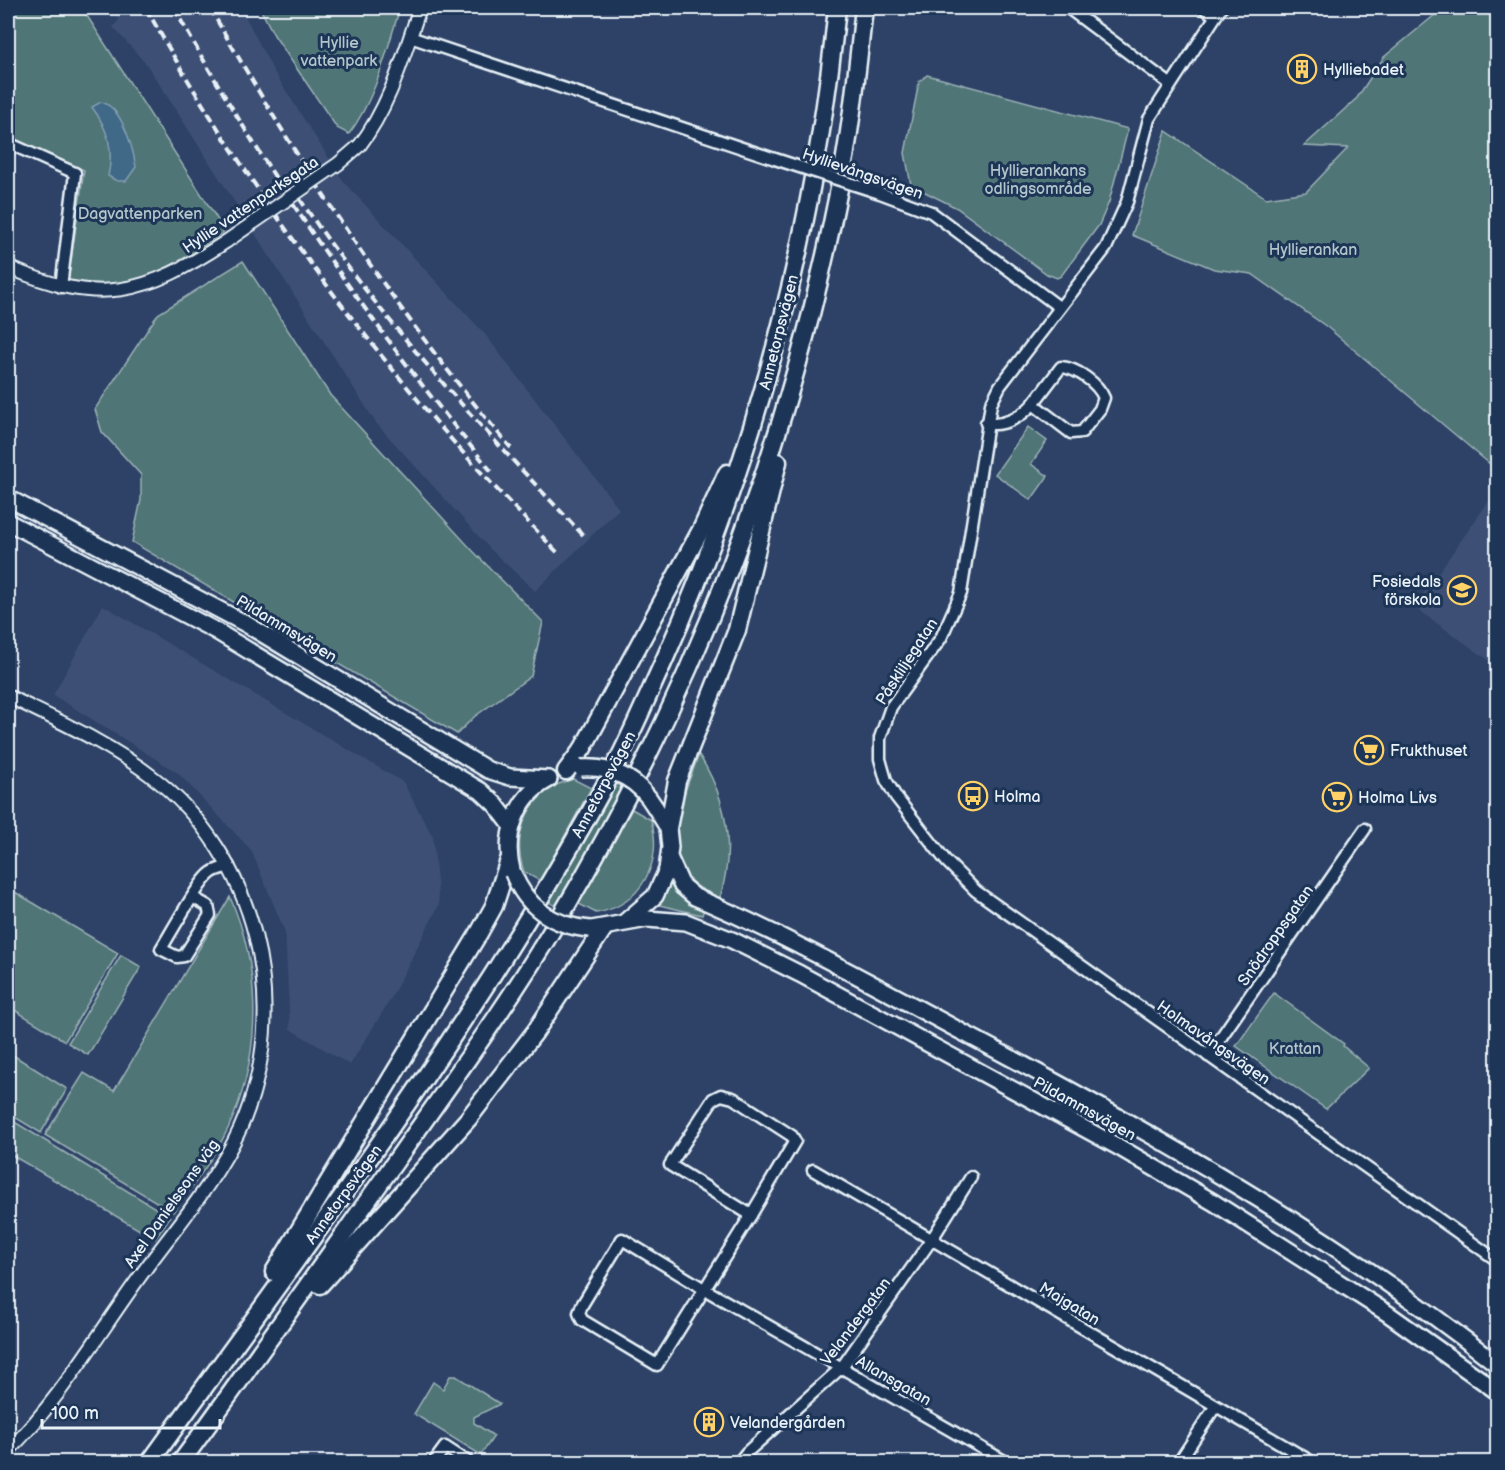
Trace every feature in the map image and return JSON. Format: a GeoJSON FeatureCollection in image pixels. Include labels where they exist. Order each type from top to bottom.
{"type":"FeatureCollection","features":[{"type":"Feature","properties":{"kind":"main road","name":"Annetorpsvägen"},"geometry":{"type":"LineString","coordinates":[[150,1462],[450,1043],[537,906],[612,771],[675,637],[709,553],[758,410],[788,299],[821,138],[837,8]]}},
{"type":"Feature","properties":{"kind":"main road","name":"Annetorpsvägen"},"geometry":{"type":"LineString","coordinates":[[181,1462],[450,1084],[560,918],[669,713],[708,624],[762,481],[800,357],[839,192],[864,8]]}},
{"type":"Feature","properties":{"kind":"main road"},"geometry":{"type":"LineString","coordinates":[[573,769],[702,528],[741,438],[788,299]]}},
{"type":"Feature","properties":{"kind":"main road"},"geometry":{"type":"LineString","coordinates":[[668,828],[677,781],[737,630],[772,489],[800,357]]}},
{"type":"Feature","properties":{"kind":"main road","name":"Pildammsvägen"},"geometry":{"type":"LineString","coordinates":[[8,498],[246,624],[488,770],[510,777],[549,779]]}},
{"type":"Feature","properties":{"kind":"main road"},"geometry":{"type":"LineString","coordinates":[[8,522],[216,631],[481,791],[496,805],[512,826]]}},
{"type":"Feature","properties":{"kind":"main road","name":"Pildammsvägen"},"geometry":{"type":"LineString","coordinates":[[626,921],[655,896],[667,870],[668,828],[655,807],[642,789],[624,775],[603,768],[573,769],[538,785],[522,803],[512,826],[511,866],[519,889],[530,903],[553,921],[575,928],[597,928],[626,921],[664,919],[686,922],[753,950],[1122,1149],[1247,1223],[1434,1344],[1497,1392]]}},
{"type":"Feature","properties":{"kind":"main road","name":"Pildammsvägen"},"geometry":{"type":"LineString","coordinates":[[669,857],[682,886],[695,897],[805,948],[1150,1133],[1295,1220],[1437,1317],[1497,1365]]}},
{"type":"Feature","properties":{"kind":"main road"},"geometry":{"type":"LineString","coordinates":[[166,1440],[292,1244],[432,1013],[494,906],[511,866]]}},
{"type":"Feature","properties":{"kind":"main road"},"geometry":{"type":"LineString","coordinates":[[226,1400],[349,1250],[468,1119],[535,1032],[597,928]]}},
{"type":"Feature","properties":{"kind":"street","name":"Hyllie vattenparksgata"},"geometry":{"type":"LineString","coordinates":[[8,267],[61,287],[88,292],[110,291],[155,282],[186,268],[338,164],[360,145],[377,123],[387,102],[420,8]]}},
{"type":"Feature","properties":{"kind":"street"},"geometry":{"type":"LineString","coordinates":[[1068,8],[1170,84]]}},
{"type":"Feature","properties":{"kind":"street"},"geometry":{"type":"LineString","coordinates":[[1059,307],[1106,248],[1118,224],[1149,119],[1218,12],[1204,8]]}},
{"type":"Feature","properties":{"kind":"street","name":"Hyllievångsvägen"},"geometry":{"type":"LineString","coordinates":[[410,37],[931,212],[1059,307]]}},
{"type":"Feature","properties":{"kind":"street"},"geometry":{"type":"LineString","coordinates":[[8,143],[75,173],[61,287]]}},
{"type":"Feature","properties":{"kind":"street","name":"Påskliljegatan"},"geometry":{"type":"LineString","coordinates":[[924,834],[886,780],[880,759],[880,738],[891,707],[941,638],[957,605],[967,568],[986,423],[991,404],[1000,386],[1059,307]]}},
{"type":"Feature","properties":{"kind":"street"},"geometry":{"type":"LineString","coordinates":[[986,423],[998,425],[1024,414],[1060,367],[1070,368],[1101,389],[1104,398],[1100,409],[1082,432],[1071,433],[1033,404]]}},
{"type":"Feature","properties":{"kind":"street","name":"Axel Danielssons väg"},"geometry":{"type":"LineString","coordinates":[[8,696],[110,747],[150,775],[190,812],[229,866],[252,920],[264,993],[261,1054],[250,1104],[227,1153],[210,1180],[41,1414],[8,1451]]}},
{"type":"Feature","properties":{"kind":"street","name":"Snödroppsgatan"},"geometry":{"type":"LineString","coordinates":[[1208,1056],[1365,829]]}},
{"type":"Feature","properties":{"kind":"street","name":"Holmavångsvägen"},"geometry":{"type":"LineString","coordinates":[[924,834],[976,891],[1497,1261]]}},
{"type":"Feature","properties":{"kind":"street"},"geometry":{"type":"LineString","coordinates":[[194,897],[208,906],[210,915],[184,956],[177,957],[161,949],[194,897],[210,873],[229,866]]}},
{"type":"Feature","properties":{"kind":"street","name":"Allansgatan"},"geometry":{"type":"LineString","coordinates":[[751,1215],[670,1165],[713,1098],[721,1095],[733,1098],[792,1136],[795,1142],[751,1215],[704,1289],[657,1365],[582,1320],[579,1313],[622,1239],[704,1289],[1006,1462]]}},
{"type":"Feature","properties":{"kind":"street","name":"Majgatan"},"geometry":{"type":"LineString","coordinates":[[813,1170],[1311,1462]]}},
{"type":"Feature","properties":{"kind":"street","name":"Velandergatan"},"geometry":{"type":"LineString","coordinates":[[739,1462],[747,1452],[842,1367],[932,1239],[971,1177]]}},
{"type":"Feature","properties":{"kind":"street"},"geometry":{"type":"LineString","coordinates":[[1179,1462],[1215,1407]]}},
{"type":"Feature","properties":{"kind":"street"},"geometry":{"type":"LineString","coordinates":[[434,1462],[445,1447],[468,1462]]}},
{"type":"Feature","properties":{"kind":"shaded area"},"geometry":{"type":"Polygon","coordinates":[[[111,8],[241,8],[274,72],[344,182],[484,333],[619,509],[535,591],[490,549],[376,423],[147,65],[113,27],[119,20],[111,8]]]}},
{"type":"Feature","properties":{"kind":"shaded area"},"geometry":{"type":"Polygon","coordinates":[[[101,102],[115,111],[129,140],[136,167],[126,181],[117,181],[108,176],[110,148],[106,131],[92,107],[101,102]]]}},
{"type":"Feature","properties":{"kind":"shaded area","name":"Fosiedals förskola"},"geometry":{"type":"Polygon","coordinates":[[[1491,498],[1498,503],[1497,666],[1414,607],[1491,498]]]}},
{"type":"Feature","properties":{"kind":"shaded area"},"geometry":{"type":"Polygon","coordinates":[[[103,605],[403,782],[433,837],[439,905],[390,1000],[350,1065],[290,1029],[285,932],[251,850],[178,773],[53,695],[103,605]]]}},
{"type":"Feature","properties":{"kind":"green space","name":"Dagvattenparken"},"geometry":{"type":"Polygon","coordinates":[[[8,8],[82,8],[225,231],[170,266],[152,274],[112,284],[68,281],[84,170],[8,137],[8,8]]]}},
{"type":"Feature","properties":{"kind":"green space","name":"Hyllie vattenpark"},"geometry":{"type":"Polygon","coordinates":[[[260,8],[400,8],[374,89],[349,134],[337,128],[274,35],[260,8]]]}},
{"type":"Feature","properties":{"kind":"green space","name":"Hyllierankan"},"geometry":{"type":"Polygon","coordinates":[[[1436,8],[1497,8],[1497,470],[1327,327],[1252,274],[1214,269],[1132,235],[1166,131],[1266,198],[1306,192],[1348,148],[1304,146],[1357,98],[1384,57],[1436,14],[1436,8]]]}},
{"type":"Feature","properties":{"kind":"green space","name":"Hyllierankans odlingsområde"},"geometry":{"type":"Polygon","coordinates":[[[927,75],[1128,129],[1109,202],[1099,225],[1061,276],[1057,278],[1047,274],[957,208],[911,185],[905,153],[919,82],[927,75]]]}},
{"type":"Feature","properties":{"kind":"green space"},"geometry":{"type":"Polygon","coordinates":[[[243,261],[330,395],[473,551],[543,622],[531,676],[474,717],[457,734],[132,542],[141,500],[141,475],[102,432],[95,409],[158,314],[243,261]]]}},
{"type":"Feature","properties":{"kind":"green space"},"geometry":{"type":"Polygon","coordinates":[[[1028,427],[1047,441],[1031,464],[1048,476],[1031,500],[995,474],[1028,427]]]}},
{"type":"Feature","properties":{"kind":"green space"},"geometry":{"type":"Polygon","coordinates":[[[699,755],[717,789],[726,824],[727,860],[720,898],[692,882],[682,869],[677,854],[678,820],[687,786],[699,755]]]}},
{"type":"Feature","properties":{"kind":"green space"},"geometry":{"type":"Polygon","coordinates":[[[573,779],[591,788],[540,881],[524,872],[520,857],[522,827],[535,802],[558,784],[573,779]]]}},
{"type":"Feature","properties":{"kind":"green space"},"geometry":{"type":"Polygon","coordinates":[[[615,783],[623,787],[557,907],[549,902],[615,783]]]}},
{"type":"Feature","properties":{"kind":"green space"},"geometry":{"type":"Polygon","coordinates":[[[632,809],[651,820],[654,851],[651,866],[637,891],[626,901],[596,913],[579,904],[632,809]]]}},
{"type":"Feature","properties":{"kind":"green space"},"geometry":{"type":"Polygon","coordinates":[[[669,883],[677,894],[704,909],[702,915],[655,904],[669,883]]]}},
{"type":"Feature","properties":{"kind":"green space"},"geometry":{"type":"Polygon","coordinates":[[[8,888],[118,953],[65,1041],[8,1006],[8,888]]]}},
{"type":"Feature","properties":{"kind":"green space"},"geometry":{"type":"Polygon","coordinates":[[[230,897],[240,923],[252,978],[254,1006],[249,1061],[234,1115],[222,1141],[173,1212],[45,1135],[84,1073],[114,1091],[230,897]]]}},
{"type":"Feature","properties":{"kind":"green space"},"geometry":{"type":"Polygon","coordinates":[[[121,955],[141,967],[88,1055],[68,1043],[121,955]]]}},
{"type":"Feature","properties":{"kind":"green space","name":"Krattan"},"geometry":{"type":"Polygon","coordinates":[[[1274,993],[1344,1044],[1343,1046],[1369,1068],[1326,1109],[1236,1046],[1274,993]]]}},
{"type":"Feature","properties":{"kind":"green space"},"geometry":{"type":"Polygon","coordinates":[[[8,1052],[67,1089],[41,1133],[8,1113],[8,1052]]]}},
{"type":"Feature","properties":{"kind":"green space"},"geometry":{"type":"Polygon","coordinates":[[[8,1118],[170,1217],[155,1239],[8,1153],[8,1118]]]}},
{"type":"Feature","properties":{"kind":"green space"},"geometry":{"type":"Polygon","coordinates":[[[450,1376],[456,1376],[500,1404],[474,1417],[474,1423],[494,1436],[481,1455],[414,1414],[433,1382],[443,1389],[450,1376]]]}},
{"type":"Feature","properties":{"kind":"railway"},"geometry":{"type":"LineString","coordinates":[[146,8],[211,118],[319,275],[439,425],[483,475],[560,555]]}},
{"type":"Feature","properties":{"kind":"railway"},"geometry":{"type":"LineString","coordinates":[[174,8],[245,129],[322,248],[404,362],[492,472]]}},
{"type":"Feature","properties":{"kind":"railway"},"geometry":{"type":"LineString","coordinates":[[210,8],[278,123],[350,235],[427,344],[511,448]]}},
{"type":"Feature","properties":{"kind":"railway"},"geometry":{"type":"LineString","coordinates":[[292,187],[324,234],[393,324],[467,411],[584,536]]}},
{"type":"Feature","properties":{"kind":"place","name":"Hylliebadet"},"geometry":{"type":"Point","coordinates":[1302,69]}},
{"type":"Feature","properties":{"kind":"place","name":"Fosiedals förskola"},"geometry":{"type":"Point","coordinates":[1462,590]}},
{"type":"Feature","properties":{"kind":"place","name":"Frukthuset"},"geometry":{"type":"Point","coordinates":[1369,750]}},
{"type":"Feature","properties":{"kind":"place","name":"Holma"},"geometry":{"type":"Point","coordinates":[973,796]}},
{"type":"Feature","properties":{"kind":"place","name":"Holma Livs"},"geometry":{"type":"Point","coordinates":[1337,797]}},
{"type":"Feature","properties":{"kind":"place","name":"Velandergården"},"geometry":{"type":"Point","coordinates":[709,1422]}}]}
